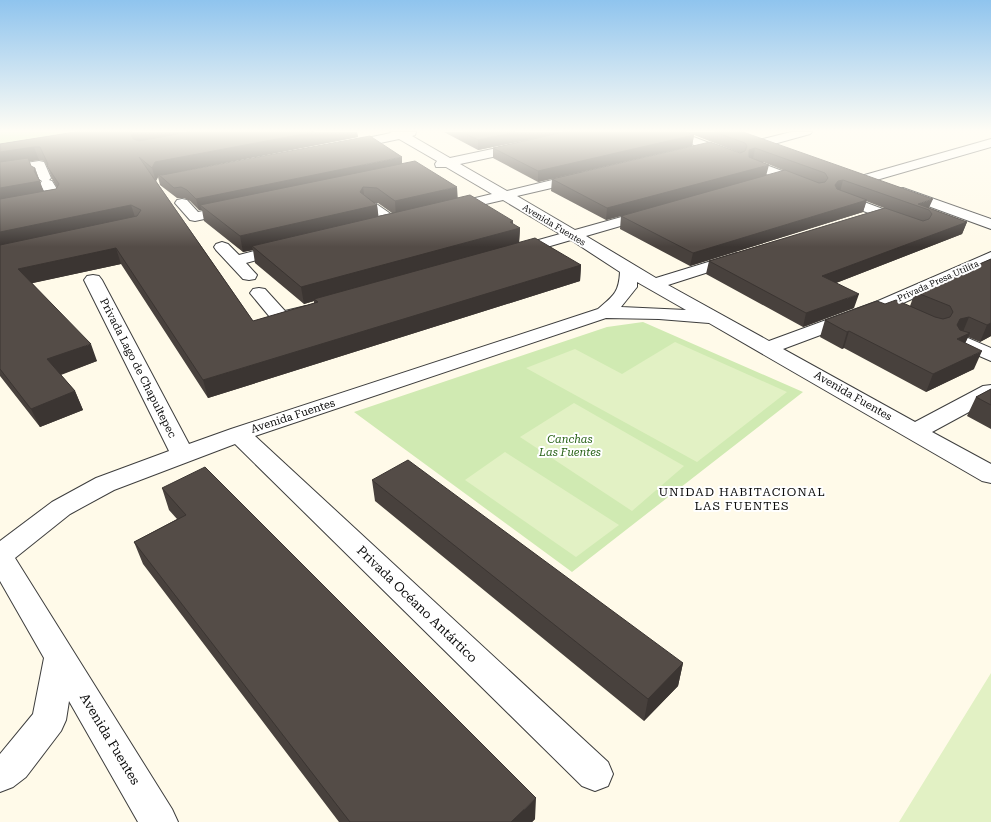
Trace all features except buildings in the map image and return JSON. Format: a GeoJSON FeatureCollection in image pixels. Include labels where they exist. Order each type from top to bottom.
{"type":"FeatureCollection","features":[{"type":"Feature","properties":{"kind":"street"},"geometry":{"type":"LineString","coordinates":[[0,209],[56,199],[41,170]]}},
{"type":"Feature","properties":{"kind":"street","name":"Avenida Fuentes"},"geometry":{"type":"LineString","coordinates":[[462,170],[573,235],[629,270],[991,475]]}},
{"type":"Feature","properties":{"kind":"street"},"geometry":{"type":"LineString","coordinates":[[769,170],[817,189]]}},
{"type":"Feature","properties":{"kind":"street"},"geometry":{"type":"LineString","coordinates":[[866,179],[896,170]]}},
{"type":"Feature","properties":{"kind":"street"},"geometry":{"type":"LineString","coordinates":[[437,211],[595,174]]}},
{"type":"Feature","properties":{"kind":"street"},"geometry":{"type":"LineString","coordinates":[[851,174],[991,224]]}},
{"type":"Feature","properties":{"kind":"street"},"geometry":{"type":"LineString","coordinates":[[762,182],[784,176]]}},
{"type":"Feature","properties":{"kind":"street"},"geometry":{"type":"LineString","coordinates":[[840,197],[912,225]]}},
{"type":"Feature","properties":{"kind":"street"},"geometry":{"type":"LineString","coordinates":[[182,203],[195,217],[248,205]]}},
{"type":"Feature","properties":{"kind":"street"},"geometry":{"type":"LineString","coordinates":[[370,206],[392,222]]}},
{"type":"Feature","properties":{"kind":"street"},"geometry":{"type":"LineString","coordinates":[[504,255],[663,210]]}},
{"type":"Feature","properties":{"kind":"street"},"geometry":{"type":"LineString","coordinates":[[858,220],[880,212]]}},
{"type":"Feature","properties":{"kind":"street"},"geometry":{"type":"LineString","coordinates":[[378,225],[407,218]]}},
{"type":"Feature","properties":{"kind":"street"},"geometry":{"type":"LineString","coordinates":[[234,261],[295,246]]}},
{"type":"Feature","properties":{"kind":"street"},"geometry":{"type":"LineString","coordinates":[[222,247],[249,275]]}},
{"type":"Feature","properties":{"kind":"street"},"geometry":{"type":"LineString","coordinates":[[654,284],[752,253]]}},
{"type":"Feature","properties":{"kind":"street","name":"Privada Presa Utilita"},"geometry":{"type":"LineString","coordinates":[[768,348],[884,305],[991,257]]}},
{"type":"Feature","properties":{"kind":"street","name":"Avenida Fuentes"},"geometry":{"type":"LineString","coordinates":[[604,313],[618,301],[628,287],[629,270]]}},
{"type":"Feature","properties":{"kind":"street","name":"Privada Lago de Chapultepec"},"geometry":{"type":"LineString","coordinates":[[94,280],[183,455]]}},
{"type":"Feature","properties":{"kind":"street"},"geometry":{"type":"LineString","coordinates":[[259,293],[281,318],[319,307]]}},
{"type":"Feature","properties":{"kind":"street","name":"Privada Presa Utilita"},"geometry":{"type":"LineString","coordinates":[[884,305],[903,313]]}},
{"type":"Feature","properties":{"kind":"street","name":"Avenida Fuentes"},"geometry":{"type":"LineString","coordinates":[[160,822],[0,556],[61,508],[105,484],[239,434],[604,313],[668,313],[715,318]]}},
{"type":"Feature","properties":{"kind":"street"},"geometry":{"type":"LineString","coordinates":[[961,341],[991,356]]}},
{"type":"Feature","properties":{"kind":"street"},"geometry":{"type":"LineString","coordinates":[[915,432],[991,390]]}},
{"type":"Feature","properties":{"kind":"street","name":"Privada Océano Antártico"},"geometry":{"type":"LineString","coordinates":[[239,434],[595,774]]}},
{"type":"Feature","properties":{"kind":"street"},"geometry":{"type":"LineString","coordinates":[[0,775],[14,765],[49,720],[60,656]]}},
{"type":"Feature","properties":{"kind":"green space","name":"Canchas Las Fuentes"},"geometry":{"type":"Polygon","coordinates":[[[643,322],[803,392],[572,572],[354,412],[607,327],[643,322]]]}},
{"type":"Feature","properties":{"kind":"green space"},"geometry":{"type":"Polygon","coordinates":[[[675,342],[787,392],[697,462],[526,368],[575,349],[622,374],[675,342]]]}},
{"type":"Feature","properties":{"kind":"green space"},"geometry":{"type":"Polygon","coordinates":[[[574,403],[684,466],[632,511],[520,437],[574,403]]]}},
{"type":"Feature","properties":{"kind":"green space"},"geometry":{"type":"Polygon","coordinates":[[[505,452],[619,525],[576,557],[465,480],[505,452]]]}},
{"type":"Feature","properties":{"kind":"green space"},"geometry":{"type":"Polygon","coordinates":[[[991,673],[991,822],[899,822],[991,673]]]}},
{"type":"Feature","properties":{"kind":"district","name":"UNIDAD HABITACIONAL LAS FUENTES"},"geometry":{"type":"Point","coordinates":[742,499]}}]}
